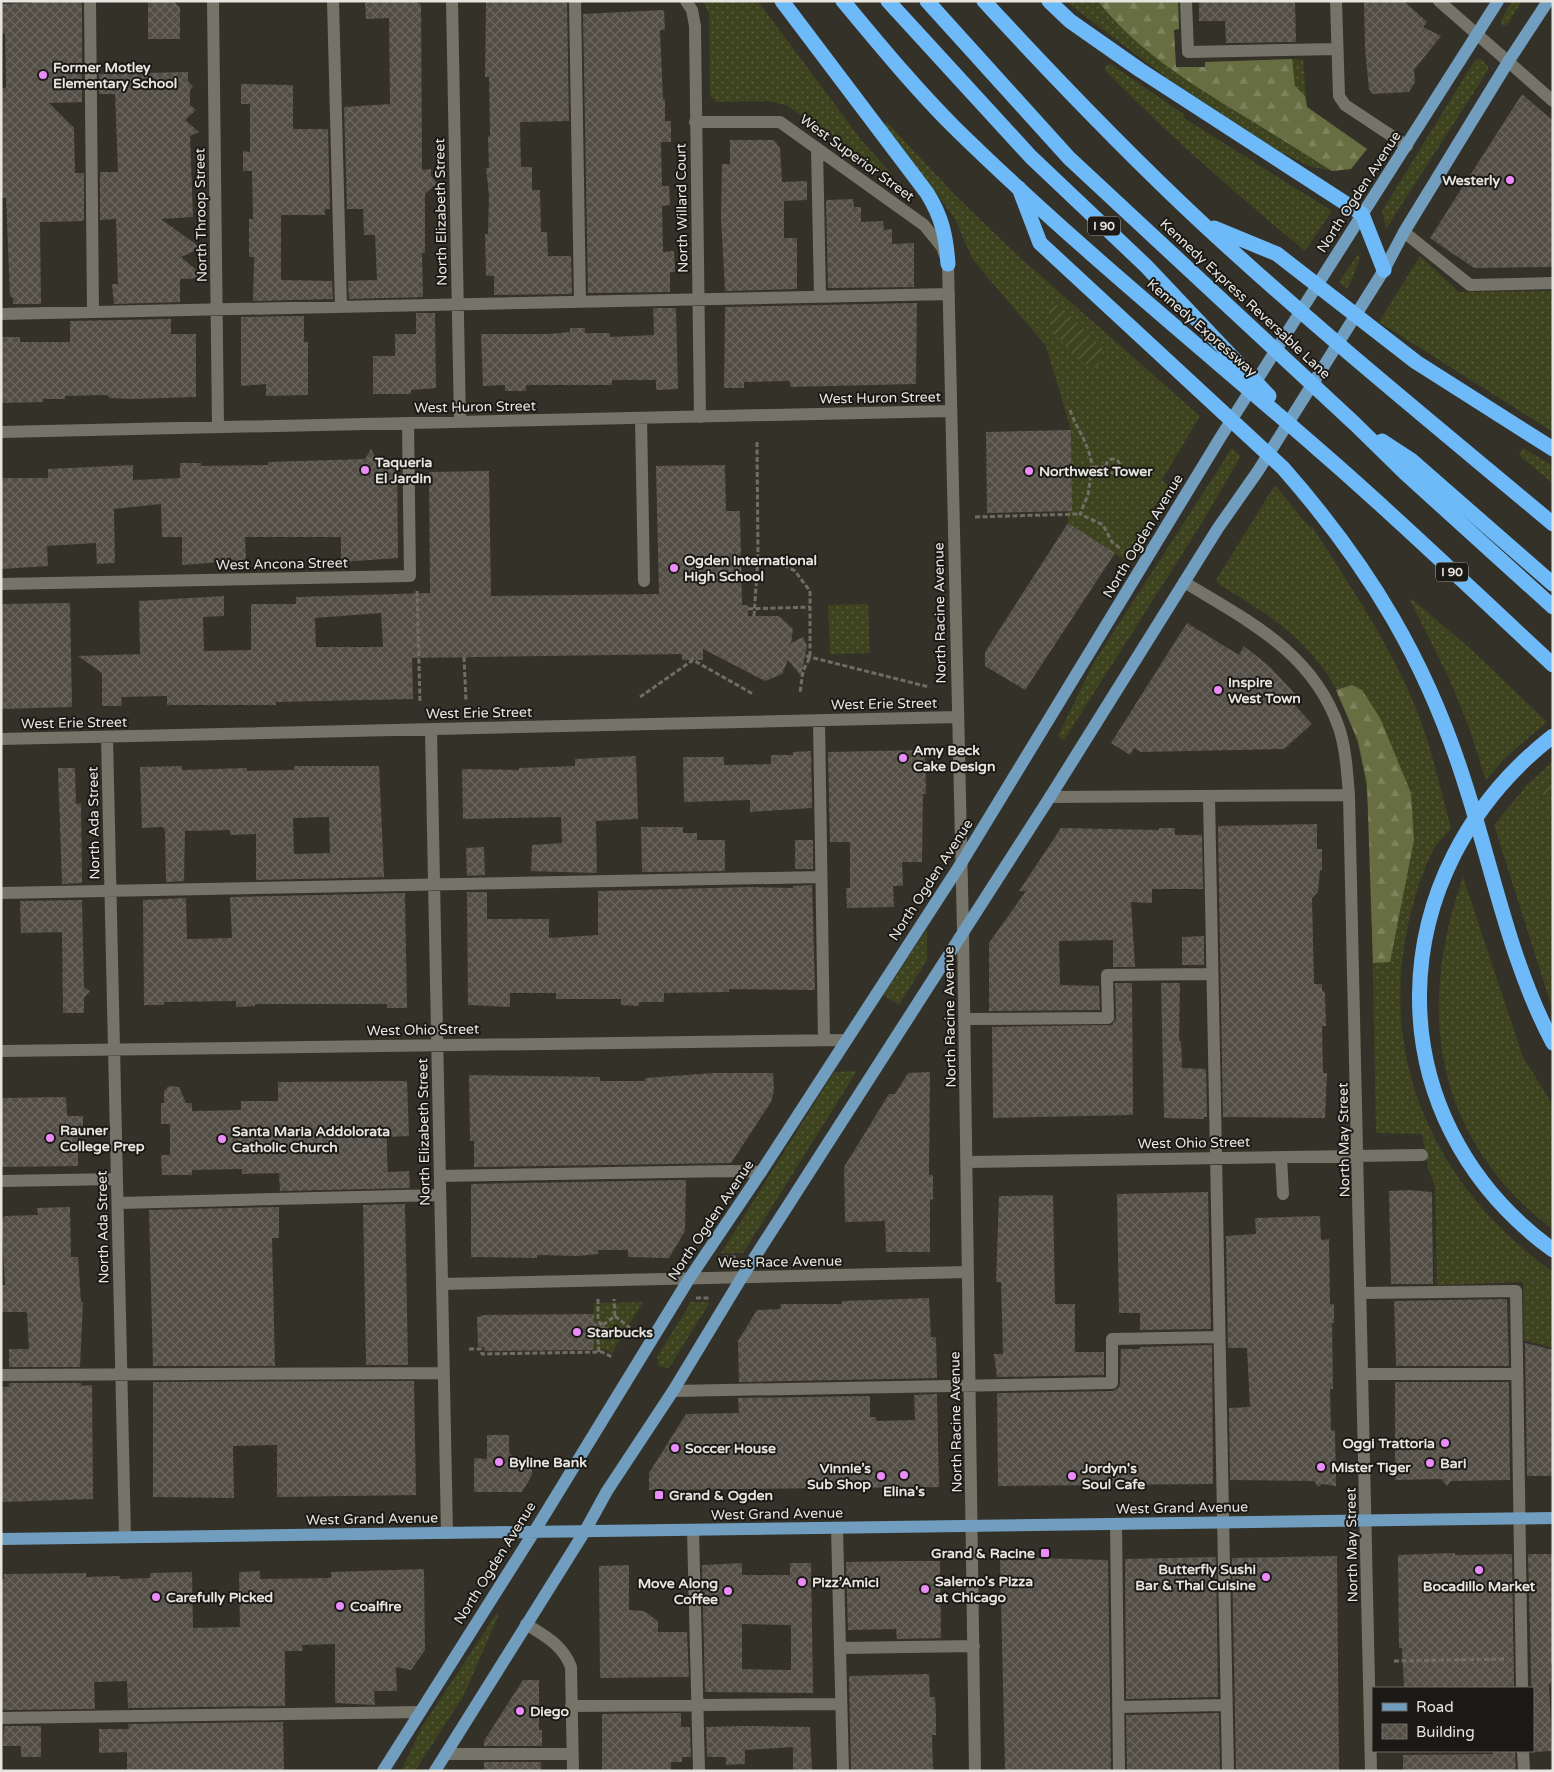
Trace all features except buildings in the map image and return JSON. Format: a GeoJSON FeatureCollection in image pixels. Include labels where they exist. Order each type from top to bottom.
{"type":"FeatureCollection","features":[{"type":"Feature","properties":{"kind":"highway"},"geometry":{"type":"LineString","coordinates":[[782,1],[927,193],[939,212],[946,241],[948,264]]}},
{"type":"Feature","properties":{"kind":"highway","name":"Kennedy Expressway"},"geometry":{"type":"LineString","coordinates":[[843,1],[886,53],[945,117],[1019,188],[1187,338],[1321,451],[1553,665]]}},
{"type":"Feature","properties":{"kind":"highway","name":"I 90"},"geometry":{"type":"LineString","coordinates":[[888,1],[1031,157],[1146,266],[1321,451]]}},
{"type":"Feature","properties":{"kind":"highway","name":"Kennedy Express Reversable Lane"},"geometry":{"type":"LineString","coordinates":[[927,1],[1069,158],[1355,424],[1404,473],[1553,608]]}},
{"type":"Feature","properties":{"kind":"highway"},"geometry":{"type":"LineString","coordinates":[[984,1],[1103,128],[1203,224],[1319,328],[1553,524]]}},
{"type":"Feature","properties":{"kind":"highway"},"geometry":{"type":"LineString","coordinates":[[1049,1],[1070,21],[1140,70],[1362,214],[1384,270]]}},
{"type":"Feature","properties":{"kind":"highway"},"geometry":{"type":"LineString","coordinates":[[1019,188],[1040,243],[1283,468],[1318,507],[1358,561],[1400,628],[1434,698],[1467,788],[1517,960],[1553,1043]]}},
{"type":"Feature","properties":{"kind":"highway"},"geometry":{"type":"LineString","coordinates":[[1203,224],[1277,254],[1416,362],[1553,449]]}},
{"type":"Feature","properties":{"kind":"highway","name":"I 90"},"geometry":{"type":"LineString","coordinates":[[1355,424],[1411,460],[1553,584]]}},
{"type":"Feature","properties":{"kind":"highway"},"geometry":{"type":"LineString","coordinates":[[1548,740],[1496,791],[1452,856],[1437,893],[1428,923],[1420,977],[1419,1016],[1430,1081],[1449,1130],[1468,1163],[1509,1212],[1553,1250]]}},
{"type":"Feature","properties":{"kind":"main road","name":"North Ogden Avenue"},"geometry":{"type":"LineString","coordinates":[[383,1771],[534,1532],[689,1279],[761,1172],[962,862],[1220,438],[1498,1]]}},
{"type":"Feature","properties":{"kind":"main road"},"geometry":{"type":"LineString","coordinates":[[436,1771],[585,1531],[607,1491],[673,1391],[742,1277],[1363,304],[1404,232],[1508,62],[1548,1]]}},
{"type":"Feature","properties":{"kind":"main road","name":"West Grand Avenue"},"geometry":{"type":"LineString","coordinates":[[1,1539],[1553,1518]]}},
{"type":"Feature","properties":{"kind":"street"},"geometry":{"type":"LineString","coordinates":[[90,1],[92,312]]}},
{"type":"Feature","properties":{"kind":"street","name":"North Throop Street"},"geometry":{"type":"LineString","coordinates":[[213,1],[218,427]]}},
{"type":"Feature","properties":{"kind":"street"},"geometry":{"type":"LineString","coordinates":[[333,1],[342,307]]}},
{"type":"Feature","properties":{"kind":"street","name":"North Elizabeth Street"},"geometry":{"type":"LineString","coordinates":[[452,1],[460,422]]}},
{"type":"Feature","properties":{"kind":"street"},"geometry":{"type":"LineString","coordinates":[[575,1],[580,302]]}},
{"type":"Feature","properties":{"kind":"street","name":"North Willard Court"},"geometry":{"type":"LineString","coordinates":[[686,1],[692,10],[695,26],[700,417]]}},
{"type":"Feature","properties":{"kind":"street"},"geometry":{"type":"LineString","coordinates":[[1186,1],[1188,52],[1336,49]]}},
{"type":"Feature","properties":{"kind":"street"},"geometry":{"type":"LineString","coordinates":[[1336,1],[1337,86],[1339,96],[1344,105],[1407,146]]}},
{"type":"Feature","properties":{"kind":"street"},"geometry":{"type":"LineString","coordinates":[[1439,1],[1553,101]]}},
{"type":"Feature","properties":{"kind":"street","name":"West Superior Street"},"geometry":{"type":"LineString","coordinates":[[695,122],[780,122],[924,225],[942,247],[948,264]]}},
{"type":"Feature","properties":{"kind":"street"},"geometry":{"type":"LineString","coordinates":[[817,148],[820,296]]}},
{"type":"Feature","properties":{"kind":"street"},"geometry":{"type":"LineString","coordinates":[[1404,232],[1470,285],[1553,284]]}},
{"type":"Feature","properties":{"kind":"street","name":"North Racine Avenue"},"geometry":{"type":"LineString","coordinates":[[948,264],[965,1019],[975,1771]]}},
{"type":"Feature","properties":{"kind":"street"},"geometry":{"type":"LineString","coordinates":[[1,314],[949,294]]}},
{"type":"Feature","properties":{"kind":"street","name":"West Huron Street"},"geometry":{"type":"LineString","coordinates":[[1,432],[950,411]]}},
{"type":"Feature","properties":{"kind":"street"},"geometry":{"type":"LineString","coordinates":[[641,418],[644,581]]}},
{"type":"Feature","properties":{"kind":"street","name":"West Ancona Street"},"geometry":{"type":"LineString","coordinates":[[1,584],[410,576],[408,423]]}},
{"type":"Feature","properties":{"kind":"street","name":"North May Street"},"geometry":{"type":"LineString","coordinates":[[1184,582],[1269,635],[1292,654],[1316,683],[1330,706],[1339,729],[1346,758],[1350,795],[1359,1156],[1372,1737],[1371,1771]]}},
{"type":"Feature","properties":{"kind":"street","name":"West Erie Street"},"geometry":{"type":"LineString","coordinates":[[1,739],[958,717]]}},
{"type":"Feature","properties":{"kind":"street"},"geometry":{"type":"LineString","coordinates":[[819,720],[824,1040]]}},
{"type":"Feature","properties":{"kind":"street","name":"North Elizabeth Street"},"geometry":{"type":"LineString","coordinates":[[431,730],[447,1533]]}},
{"type":"Feature","properties":{"kind":"street","name":"North Ada Street"},"geometry":{"type":"LineString","coordinates":[[107,737],[126,1538]]}},
{"type":"Feature","properties":{"kind":"street"},"geometry":{"type":"LineString","coordinates":[[1050,797],[1350,795]]}},
{"type":"Feature","properties":{"kind":"street"},"geometry":{"type":"LineString","coordinates":[[1209,796],[1228,1771]]}},
{"type":"Feature","properties":{"kind":"street"},"geometry":{"type":"LineString","coordinates":[[1,893],[821,877]]}},
{"type":"Feature","properties":{"kind":"street"},"geometry":{"type":"LineString","coordinates":[[965,1019],[1108,1018],[1107,975],[1212,974]]}},
{"type":"Feature","properties":{"kind":"street","name":"West Ohio Street"},"geometry":{"type":"LineString","coordinates":[[1,1051],[846,1040]]}},
{"type":"Feature","properties":{"kind":"street","name":"West Ohio Street"},"geometry":{"type":"LineString","coordinates":[[967,1162],[1422,1155]]}},
{"type":"Feature","properties":{"kind":"street"},"geometry":{"type":"LineString","coordinates":[[1282,1157],[1284,1194]]}},
{"type":"Feature","properties":{"kind":"street"},"geometry":{"type":"LineString","coordinates":[[440,1176],[761,1172]]}},
{"type":"Feature","properties":{"kind":"street"},"geometry":{"type":"LineString","coordinates":[[1,1181],[117,1179]]}},
{"type":"Feature","properties":{"kind":"street"},"geometry":{"type":"LineString","coordinates":[[118,1203],[440,1195]]}},
{"type":"Feature","properties":{"kind":"street","name":"West Race Avenue"},"geometry":{"type":"LineString","coordinates":[[442,1284],[968,1272]]}},
{"type":"Feature","properties":{"kind":"street"},"geometry":{"type":"LineString","coordinates":[[1362,1293],[1516,1291],[1522,1687]]}},
{"type":"Feature","properties":{"kind":"street"},"geometry":{"type":"LineString","coordinates":[[673,1391],[1112,1383],[1112,1339],[1220,1337]]}},
{"type":"Feature","properties":{"kind":"street"},"geometry":{"type":"LineString","coordinates":[[1,1375],[444,1373]]}},
{"type":"Feature","properties":{"kind":"street"},"geometry":{"type":"LineString","coordinates":[[1364,1374],[1517,1374]]}},
{"type":"Feature","properties":{"kind":"street"},"geometry":{"type":"LineString","coordinates":[[1116,1524],[1119,1771]]}},
{"type":"Feature","properties":{"kind":"street"},"geometry":{"type":"LineString","coordinates":[[837,1528],[843,1771]]}},
{"type":"Feature","properties":{"kind":"street"},"geometry":{"type":"LineString","coordinates":[[694,1530],[698,1771]]}},
{"type":"Feature","properties":{"kind":"street"},"geometry":{"type":"LineString","coordinates":[[526,1624],[560,1647],[567,1656],[571,1667],[572,1771]]}},
{"type":"Feature","properties":{"kind":"street"},"geometry":{"type":"LineString","coordinates":[[840,1648],[974,1646]]}},
{"type":"Feature","properties":{"kind":"street"},"geometry":{"type":"LineString","coordinates":[[571,1706],[841,1704]]}},
{"type":"Feature","properties":{"kind":"street"},"geometry":{"type":"LineString","coordinates":[[1118,1706],[1226,1704]]}},
{"type":"Feature","properties":{"kind":"street"},"geometry":{"type":"LineString","coordinates":[[1,1718],[420,1712]]}},
{"type":"Feature","properties":{"kind":"street"},"geometry":{"type":"LineString","coordinates":[[1523,1752],[1524,1771]]}},
{"type":"Feature","properties":{"kind":"street"},"geometry":{"type":"LineString","coordinates":[[446,1754],[572,1754]]}},
{"type":"Feature","properties":{"kind":"path"},"geometry":{"type":"LineString","coordinates":[[1070,410],[1075,425],[1084,438],[1091,455],[1092,467],[1088,495],[1080,514]]}},
{"type":"Feature","properties":{"kind":"path"},"geometry":{"type":"LineString","coordinates":[[754,616],[758,557],[757,442]]}},
{"type":"Feature","properties":{"kind":"path"},"geometry":{"type":"LineString","coordinates":[[1112,459],[1119,464],[1118,470],[1114,473],[1108,471],[1106,467],[1108,461],[1112,459]]}},
{"type":"Feature","properties":{"kind":"path"},"geometry":{"type":"LineString","coordinates":[[1092,467],[1106,467]]}},
{"type":"Feature","properties":{"kind":"path"},"geometry":{"type":"LineString","coordinates":[[975,517],[1080,514],[1103,525],[1112,542],[1122,550]]}},
{"type":"Feature","properties":{"kind":"path"},"geometry":{"type":"LineString","coordinates":[[758,557],[779,562],[795,572],[810,591],[810,657],[803,671],[800,693]]}},
{"type":"Feature","properties":{"kind":"path"},"geometry":{"type":"LineString","coordinates":[[416,588],[420,702]]}},
{"type":"Feature","properties":{"kind":"path"},"geometry":{"type":"LineString","coordinates":[[748,609],[810,608]]}},
{"type":"Feature","properties":{"kind":"path"},"geometry":{"type":"LineString","coordinates":[[806,656],[929,687]]}},
{"type":"Feature","properties":{"kind":"path"},"geometry":{"type":"LineString","coordinates":[[464,657],[466,701]]}},
{"type":"Feature","properties":{"kind":"path"},"geometry":{"type":"LineString","coordinates":[[640,697],[694,660],[753,694]]}},
{"type":"Feature","properties":{"kind":"path"},"geometry":{"type":"LineString","coordinates":[[720,1257],[741,1257]]}},
{"type":"Feature","properties":{"kind":"path"},"geometry":{"type":"LineString","coordinates":[[693,1298],[711,1298]]}},
{"type":"Feature","properties":{"kind":"path"},"geometry":{"type":"LineString","coordinates":[[598,1299],[598,1320],[605,1330],[598,1339],[599,1352]]}},
{"type":"Feature","properties":{"kind":"path"},"geometry":{"type":"LineString","coordinates":[[614,1299],[614,1316]]}},
{"type":"Feature","properties":{"kind":"path"},"geometry":{"type":"LineString","coordinates":[[603,1325],[614,1316]]}},
{"type":"Feature","properties":{"kind":"path"},"geometry":{"type":"LineString","coordinates":[[614,1316],[630,1328]]}},
{"type":"Feature","properties":{"kind":"path"},"geometry":{"type":"LineString","coordinates":[[468,1349],[482,1349],[482,1354],[599,1352],[612,1357]]}},
{"type":"Feature","properties":{"kind":"path"},"geometry":{"type":"LineString","coordinates":[[1394,1660],[1521,1659]]}},
{"type":"Feature","properties":{"kind":"green space"},"geometry":{"type":"Polygon","coordinates":[[[703,1],[758,1],[862,141],[892,174],[888,179],[788,106],[769,101],[716,102],[710,96],[709,13],[703,1]]]}},
{"type":"Feature","properties":{"kind":"green space"},"geometry":{"type":"Polygon","coordinates":[[[1065,1],[1178,1],[1179,29],[1174,30],[1176,67],[1205,67],[1205,62],[1303,59],[1307,107],[1367,149],[1351,169],[1332,171],[1309,166],[1277,150],[1167,78],[1065,1]]]}},
{"type":"Feature","properties":{"kind":"green space"},"geometry":{"type":"Polygon","coordinates":[[[1098,1],[1178,1],[1179,29],[1174,30],[1176,67],[1205,67],[1205,62],[1292,59],[1295,86],[1305,96],[1307,107],[1367,149],[1351,169],[1332,171],[1213,97],[1160,61],[1127,33],[1098,1]]]}},
{"type":"Feature","properties":{"kind":"green space"},"geometry":{"type":"Polygon","coordinates":[[[1512,1],[1522,1],[1507,25],[1502,26],[1501,20],[1512,1]]]}},
{"type":"Feature","properties":{"kind":"green space"},"geometry":{"type":"Polygon","coordinates":[[[1481,59],[1488,66],[1488,70],[1386,229],[1382,211],[1475,60],[1481,59]]]}},
{"type":"Feature","properties":{"kind":"green space"},"geometry":{"type":"Polygon","coordinates":[[[1109,63],[1185,115],[1184,118],[1332,211],[1305,251],[1227,185],[1152,117],[1104,69],[1109,63]]]}},
{"type":"Feature","properties":{"kind":"green space"},"geometry":{"type":"Polygon","coordinates":[[[887,122],[954,194],[1015,253],[1200,416],[1162,480],[1171,488],[1127,561],[1068,523],[1068,511],[1072,511],[1071,430],[1046,346],[973,260],[954,217],[884,124],[887,122]]]}},
{"type":"Feature","properties":{"kind":"green space"},"geometry":{"type":"Polygon","coordinates":[[[1361,254],[1347,289],[1339,282],[1356,257],[1361,254]]]}},
{"type":"Feature","properties":{"kind":"green space"},"geometry":{"type":"Polygon","coordinates":[[[1420,256],[1459,292],[1553,291],[1553,432],[1379,322],[1420,256]]]}},
{"type":"Feature","properties":{"kind":"green space"},"geometry":{"type":"Polygon","coordinates":[[[1055,304],[1062,308],[1102,348],[1102,357],[1097,368],[1084,364],[1051,331],[1049,310],[1055,304]]]}},
{"type":"Feature","properties":{"kind":"green space"},"geometry":{"type":"Polygon","coordinates":[[[1232,448],[1241,456],[1200,526],[1064,740],[1058,736],[1094,662],[1232,448]]]}},
{"type":"Feature","properties":{"kind":"green space"},"geometry":{"type":"Polygon","coordinates":[[[1523,448],[1553,466],[1553,484],[1519,455],[1523,448]]]}},
{"type":"Feature","properties":{"kind":"green space"},"geometry":{"type":"Polygon","coordinates":[[[1275,485],[1310,528],[1312,526],[1369,616],[1407,687],[1427,739],[1451,828],[1437,844],[1427,863],[1407,930],[1401,981],[1402,1031],[1411,1078],[1428,1123],[1450,1165],[1479,1204],[1513,1240],[1553,1272],[1553,1348],[1524,1340],[1523,1282],[1437,1285],[1435,1186],[1428,1168],[1422,1134],[1376,1133],[1370,830],[1365,779],[1354,731],[1334,685],[1303,645],[1274,620],[1220,585],[1216,580],[1275,485]]]}},
{"type":"Feature","properties":{"kind":"green space"},"geometry":{"type":"Polygon","coordinates":[[[1412,599],[1473,651],[1547,722],[1505,758],[1486,780],[1468,725],[1449,678],[1410,600],[1412,599]]]}},
{"type":"Feature","properties":{"kind":"green space"},"geometry":{"type":"Polygon","coordinates":[[[868,604],[870,653],[830,654],[828,605],[868,604]]]}},
{"type":"Feature","properties":{"kind":"green space"},"geometry":{"type":"Polygon","coordinates":[[[1352,685],[1362,690],[1380,718],[1411,793],[1414,840],[1390,962],[1373,963],[1367,784],[1358,741],[1336,690],[1352,685]]]}},
{"type":"Feature","properties":{"kind":"green space"},"geometry":{"type":"Polygon","coordinates":[[[1553,761],[1553,1011],[1494,825],[1527,785],[1553,761]]]}},
{"type":"Feature","properties":{"kind":"green space"},"geometry":{"type":"Polygon","coordinates":[[[1546,782],[1553,782],[1553,800],[1539,792],[1546,782]]]}},
{"type":"Feature","properties":{"kind":"green space"},"geometry":{"type":"Polygon","coordinates":[[[1463,877],[1523,1057],[1553,1105],[1553,1230],[1513,1194],[1482,1156],[1460,1114],[1446,1070],[1439,1024],[1440,977],[1448,927],[1463,877]]]}},
{"type":"Feature","properties":{"kind":"green space"},"geometry":{"type":"Polygon","coordinates":[[[927,929],[927,960],[899,1005],[883,995],[927,929]]]}},
{"type":"Feature","properties":{"kind":"green space"},"geometry":{"type":"Polygon","coordinates":[[[857,1071],[743,1253],[721,1253],[834,1072],[857,1071]]]}},
{"type":"Feature","properties":{"kind":"green space"},"geometry":{"type":"Polygon","coordinates":[[[643,1302],[612,1353],[603,1349],[593,1350],[594,1303],[643,1302]]]}},
{"type":"Feature","properties":{"kind":"green space"},"geometry":{"type":"Polygon","coordinates":[[[691,1302],[710,1302],[671,1365],[668,1368],[659,1366],[657,1357],[691,1302]]]}},
{"type":"Feature","properties":{"kind":"green space"},"geometry":{"type":"Polygon","coordinates":[[[497,1613],[499,1614],[464,1695],[415,1771],[401,1771],[422,1727],[497,1613]]]}},
{"type":"Feature","properties":{"kind":"place","name":"Former Motley Elementary School"},"geometry":{"type":"Point","coordinates":[43,75]}},
{"type":"Feature","properties":{"kind":"place","name":"Westerly"},"geometry":{"type":"Point","coordinates":[1510,180]}},
{"type":"Feature","properties":{"kind":"place","name":"Taqueria El Jardin"},"geometry":{"type":"Point","coordinates":[365,470]}},
{"type":"Feature","properties":{"kind":"place","name":"Northwest Tower"},"geometry":{"type":"Point","coordinates":[1029,471]}},
{"type":"Feature","properties":{"kind":"place","name":"Ogden International High School"},"geometry":{"type":"Point","coordinates":[674,568]}},
{"type":"Feature","properties":{"kind":"place","name":"Inspire West Town"},"geometry":{"type":"Point","coordinates":[1218,690]}},
{"type":"Feature","properties":{"kind":"place","name":"Amy Beck Cake Design"},"geometry":{"type":"Point","coordinates":[903,758]}},
{"type":"Feature","properties":{"kind":"place","name":"Rauner College Prep"},"geometry":{"type":"Point","coordinates":[50,1138]}},
{"type":"Feature","properties":{"kind":"place","name":"Santa Maria Addolorata Catholic Church"},"geometry":{"type":"Point","coordinates":[222,1139]}},
{"type":"Feature","properties":{"kind":"place","name":"Starbucks"},"geometry":{"type":"Point","coordinates":[577,1332]}},
{"type":"Feature","properties":{"kind":"place","name":"Oggi Trattoria"},"geometry":{"type":"Point","coordinates":[1445,1443]}},
{"type":"Feature","properties":{"kind":"place","name":"Soccer House"},"geometry":{"type":"Point","coordinates":[675,1448]}},
{"type":"Feature","properties":{"kind":"place","name":"Byline Bank"},"geometry":{"type":"Point","coordinates":[499,1462]}},
{"type":"Feature","properties":{"kind":"place","name":"Bari"},"geometry":{"type":"Point","coordinates":[1430,1463]}},
{"type":"Feature","properties":{"kind":"place","name":"Mister Tiger"},"geometry":{"type":"Point","coordinates":[1321,1467]}},
{"type":"Feature","properties":{"kind":"place","name":"Elina's"},"geometry":{"type":"Point","coordinates":[904,1475]}},
{"type":"Feature","properties":{"kind":"place","name":"Vinnie’s Sub Shop"},"geometry":{"type":"Point","coordinates":[881,1476]}},
{"type":"Feature","properties":{"kind":"place","name":"Jordyn's Soul Cafe"},"geometry":{"type":"Point","coordinates":[1072,1476]}},
{"type":"Feature","properties":{"kind":"place","name":"Grand & Ogden"},"geometry":{"type":"Point","coordinates":[659,1495]}},
{"type":"Feature","properties":{"kind":"place","name":"Grand & Racine"},"geometry":{"type":"Point","coordinates":[1045,1553]}},
{"type":"Feature","properties":{"kind":"place","name":"Bocadillo Market"},"geometry":{"type":"Point","coordinates":[1479,1570]}},
{"type":"Feature","properties":{"kind":"place","name":"Butterfly Sushi Bar & Thai Cuisine"},"geometry":{"type":"Point","coordinates":[1266,1577]}},
{"type":"Feature","properties":{"kind":"place","name":"Pizz’Amici"},"geometry":{"type":"Point","coordinates":[802,1582]}},
{"type":"Feature","properties":{"kind":"place","name":"Salerno's Pizza at Chicago"},"geometry":{"type":"Point","coordinates":[925,1589]}},
{"type":"Feature","properties":{"kind":"place","name":"Move Along Coffee"},"geometry":{"type":"Point","coordinates":[728,1591]}},
{"type":"Feature","properties":{"kind":"place","name":"Carefully Picked"},"geometry":{"type":"Point","coordinates":[156,1597]}},
{"type":"Feature","properties":{"kind":"place","name":"Coalfire"},"geometry":{"type":"Point","coordinates":[340,1606]}},
{"type":"Feature","properties":{"kind":"place","name":"Diego"},"geometry":{"type":"Point","coordinates":[520,1711]}}]}
